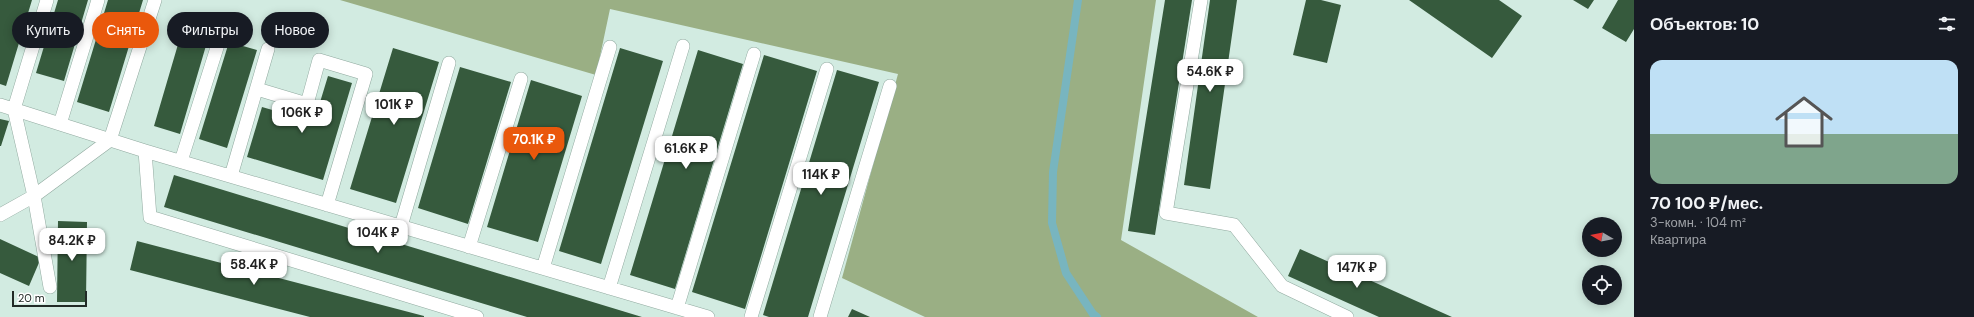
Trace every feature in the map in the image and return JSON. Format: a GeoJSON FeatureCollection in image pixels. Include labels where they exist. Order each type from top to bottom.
{"type":"FeatureCollection","features":[{"type":"Feature","properties":{"kind":"lane"},"geometry":{"type":"LineString","coordinates":[[47,0],[14,109],[34,196],[50,287]]}},
{"type":"Feature","properties":{"kind":"lane"},"geometry":{"type":"LineString","coordinates":[[60,124],[98,0]]}},
{"type":"Feature","properties":{"kind":"lane"},"geometry":{"type":"LineString","coordinates":[[0,215],[34,196],[110,140],[156,0]]}},
{"type":"Feature","properties":{"kind":"lane"},"geometry":{"type":"LineString","coordinates":[[1201,0],[1166,214],[1234,225],[1282,286],[1347,317]]}},
{"type":"Feature","properties":{"kind":"lane"},"geometry":{"type":"LineString","coordinates":[[609,288],[683,46]]}},
{"type":"Feature","properties":{"kind":"lane"},"geometry":{"type":"LineString","coordinates":[[543,268],[610,47]]}},
{"type":"Feature","properties":{"kind":"lane"},"geometry":{"type":"LineString","coordinates":[[181,161],[217,48]]}},
{"type":"Feature","properties":{"kind":"lane"},"geometry":{"type":"LineString","coordinates":[[231,176],[268,49]]}},
{"type":"Feature","properties":{"kind":"lane"},"geometry":{"type":"LineString","coordinates":[[677,308],[754,54]]}},
{"type":"Feature","properties":{"kind":"lane"},"geometry":{"type":"LineString","coordinates":[[257,89],[307,104],[319,60],[366,74],[327,205]]}},
{"type":"Feature","properties":{"kind":"lane"},"geometry":{"type":"LineString","coordinates":[[401,226],[449,63]]}},
{"type":"Feature","properties":{"kind":"lane"},"geometry":{"type":"LineString","coordinates":[[751,317],[827,69]]}},
{"type":"Feature","properties":{"kind":"lane"},"geometry":{"type":"LineString","coordinates":[[469,247],[521,79]]}},
{"type":"Feature","properties":{"kind":"lane"},"geometry":{"type":"LineString","coordinates":[[820,317],[890,86]]}},
{"type":"Feature","properties":{"kind":"lane"},"geometry":{"type":"LineString","coordinates":[[0,105],[145,151],[708,317]]}},
{"type":"Feature","properties":{"kind":"lane"},"geometry":{"type":"LineString","coordinates":[[145,151],[150,217],[477,317]]}},
{"type":"Feature","properties":{"kind":"green space"},"geometry":{"type":"Polygon","coordinates":[[[340,0],[1156,0],[1121,240],[1258,317],[925,317],[842,278],[898,74],[610,9],[596,75],[340,0]]]}},
{"type":"Feature","properties":{"kind":"building"},"geometry":{"type":"Polygon","coordinates":[[[0,0],[32,0],[28,12],[12,12],[12,48],[17,48],[6,86],[0,84],[0,0]]]}},
{"type":"Feature","properties":{"kind":"building"},"geometry":{"type":"Polygon","coordinates":[[[58,0],[88,0],[84,14],[84,12],[54,12],[58,0]]]}},
{"type":"Feature","properties":{"kind":"building"},"geometry":{"type":"Polygon","coordinates":[[[108,0],[143,0],[139,12],[104,12],[108,0]]]}},
{"type":"Feature","properties":{"kind":"building"},"geometry":{"type":"Polygon","coordinates":[[[1165,0],[1192,0],[1155,235],[1128,231],[1165,0]]]}},
{"type":"Feature","properties":{"kind":"building"},"geometry":{"type":"Polygon","coordinates":[[[1210,0],[1237,0],[1210,189],[1184,185],[1210,0]]]}},
{"type":"Feature","properties":{"kind":"building"},"geometry":{"type":"Polygon","coordinates":[[[1306,0],[1321,0],[1341,5],[1327,63],[1293,55],[1306,0]]]}},
{"type":"Feature","properties":{"kind":"building"},"geometry":{"type":"Polygon","coordinates":[[[1409,0],[1499,0],[1522,16],[1492,58],[1409,0]]]}},
{"type":"Feature","properties":{"kind":"building"},"geometry":{"type":"Polygon","coordinates":[[[1573,0],[1594,0],[1588,9],[1573,0]]]}},
{"type":"Feature","properties":{"kind":"building"},"geometry":{"type":"Polygon","coordinates":[[[1618,0],[1634,0],[1634,29],[1626,42],[1602,28],[1618,0]]]}},
{"type":"Feature","properties":{"kind":"building"},"geometry":{"type":"Polygon","coordinates":[[[44,48],[74,48],[64,81],[36,73],[44,48]]]}},
{"type":"Feature","properties":{"kind":"building"},"geometry":{"type":"Polygon","coordinates":[[[93,48],[128,48],[109,112],[77,102],[93,48]]]}},
{"type":"Feature","properties":{"kind":"building"},"geometry":{"type":"Polygon","coordinates":[[[177,48],[205,48],[180,134],[154,126],[177,48]]]}},
{"type":"Feature","properties":{"kind":"building"},"geometry":{"type":"Polygon","coordinates":[[[227,48],[250,48],[257,50],[227,148],[199,139],[227,48]]]}},
{"type":"Feature","properties":{"kind":"building"},"geometry":{"type":"Polygon","coordinates":[[[393,48],[439,62],[396,203],[350,189],[393,48]]]}},
{"type":"Feature","properties":{"kind":"building"},"geometry":{"type":"Polygon","coordinates":[[[620,48],[663,61],[601,264],[559,251],[620,48]]]}},
{"type":"Feature","properties":{"kind":"building"},"geometry":{"type":"Polygon","coordinates":[[[698,50],[743,64],[675,289],[630,275],[698,50]]]}},
{"type":"Feature","properties":{"kind":"building"},"geometry":{"type":"Polygon","coordinates":[[[764,55],[817,71],[745,309],[692,292],[764,55]]]}},
{"type":"Feature","properties":{"kind":"building"},"geometry":{"type":"Polygon","coordinates":[[[460,67],[511,82],[468,224],[418,208],[460,67]]]}},
{"type":"Feature","properties":{"kind":"building"},"geometry":{"type":"Polygon","coordinates":[[[837,70],[879,82],[808,317],[769,317],[763,315],[837,70]]]}},
{"type":"Feature","properties":{"kind":"building"},"geometry":{"type":"Polygon","coordinates":[[[328,76],[352,83],[323,180],[247,157],[262,107],[314,122],[328,76]]]}},
{"type":"Feature","properties":{"kind":"building"},"geometry":{"type":"Polygon","coordinates":[[[531,80],[582,96],[538,242],[487,227],[531,80]]]}},
{"type":"Feature","properties":{"kind":"building"},"geometry":{"type":"Polygon","coordinates":[[[0,119],[9,121],[1,146],[0,146],[0,119]]]}},
{"type":"Feature","properties":{"kind":"building"},"geometry":{"type":"Polygon","coordinates":[[[174,175],[642,317],[527,317],[164,207],[174,175]]]}},
{"type":"Feature","properties":{"kind":"building"},"geometry":{"type":"Polygon","coordinates":[[[58,221],[87,222],[86,302],[57,302],[58,221]]]}},
{"type":"Feature","properties":{"kind":"building"},"geometry":{"type":"Polygon","coordinates":[[[0,239],[41,258],[29,286],[0,273],[0,239]]]}},
{"type":"Feature","properties":{"kind":"building"},"geometry":{"type":"Polygon","coordinates":[[[137,241],[424,317],[310,317],[130,270],[137,241]]]}},
{"type":"Feature","properties":{"kind":"building"},"geometry":{"type":"Polygon","coordinates":[[[1300,249],[1452,317],[1379,317],[1288,276],[1300,249]]]}},
{"type":"Feature","properties":{"kind":"building"},"geometry":{"type":"Polygon","coordinates":[[[852,309],[870,317],[848,317],[852,309]]]}},
{"type":"Feature","properties":{"kind":"waterway"},"geometry":{"type":"LineString","coordinates":[[1078,0],[1053,172],[1052,223],[1066,273],[1093,314],[1097,317]]}}]}
